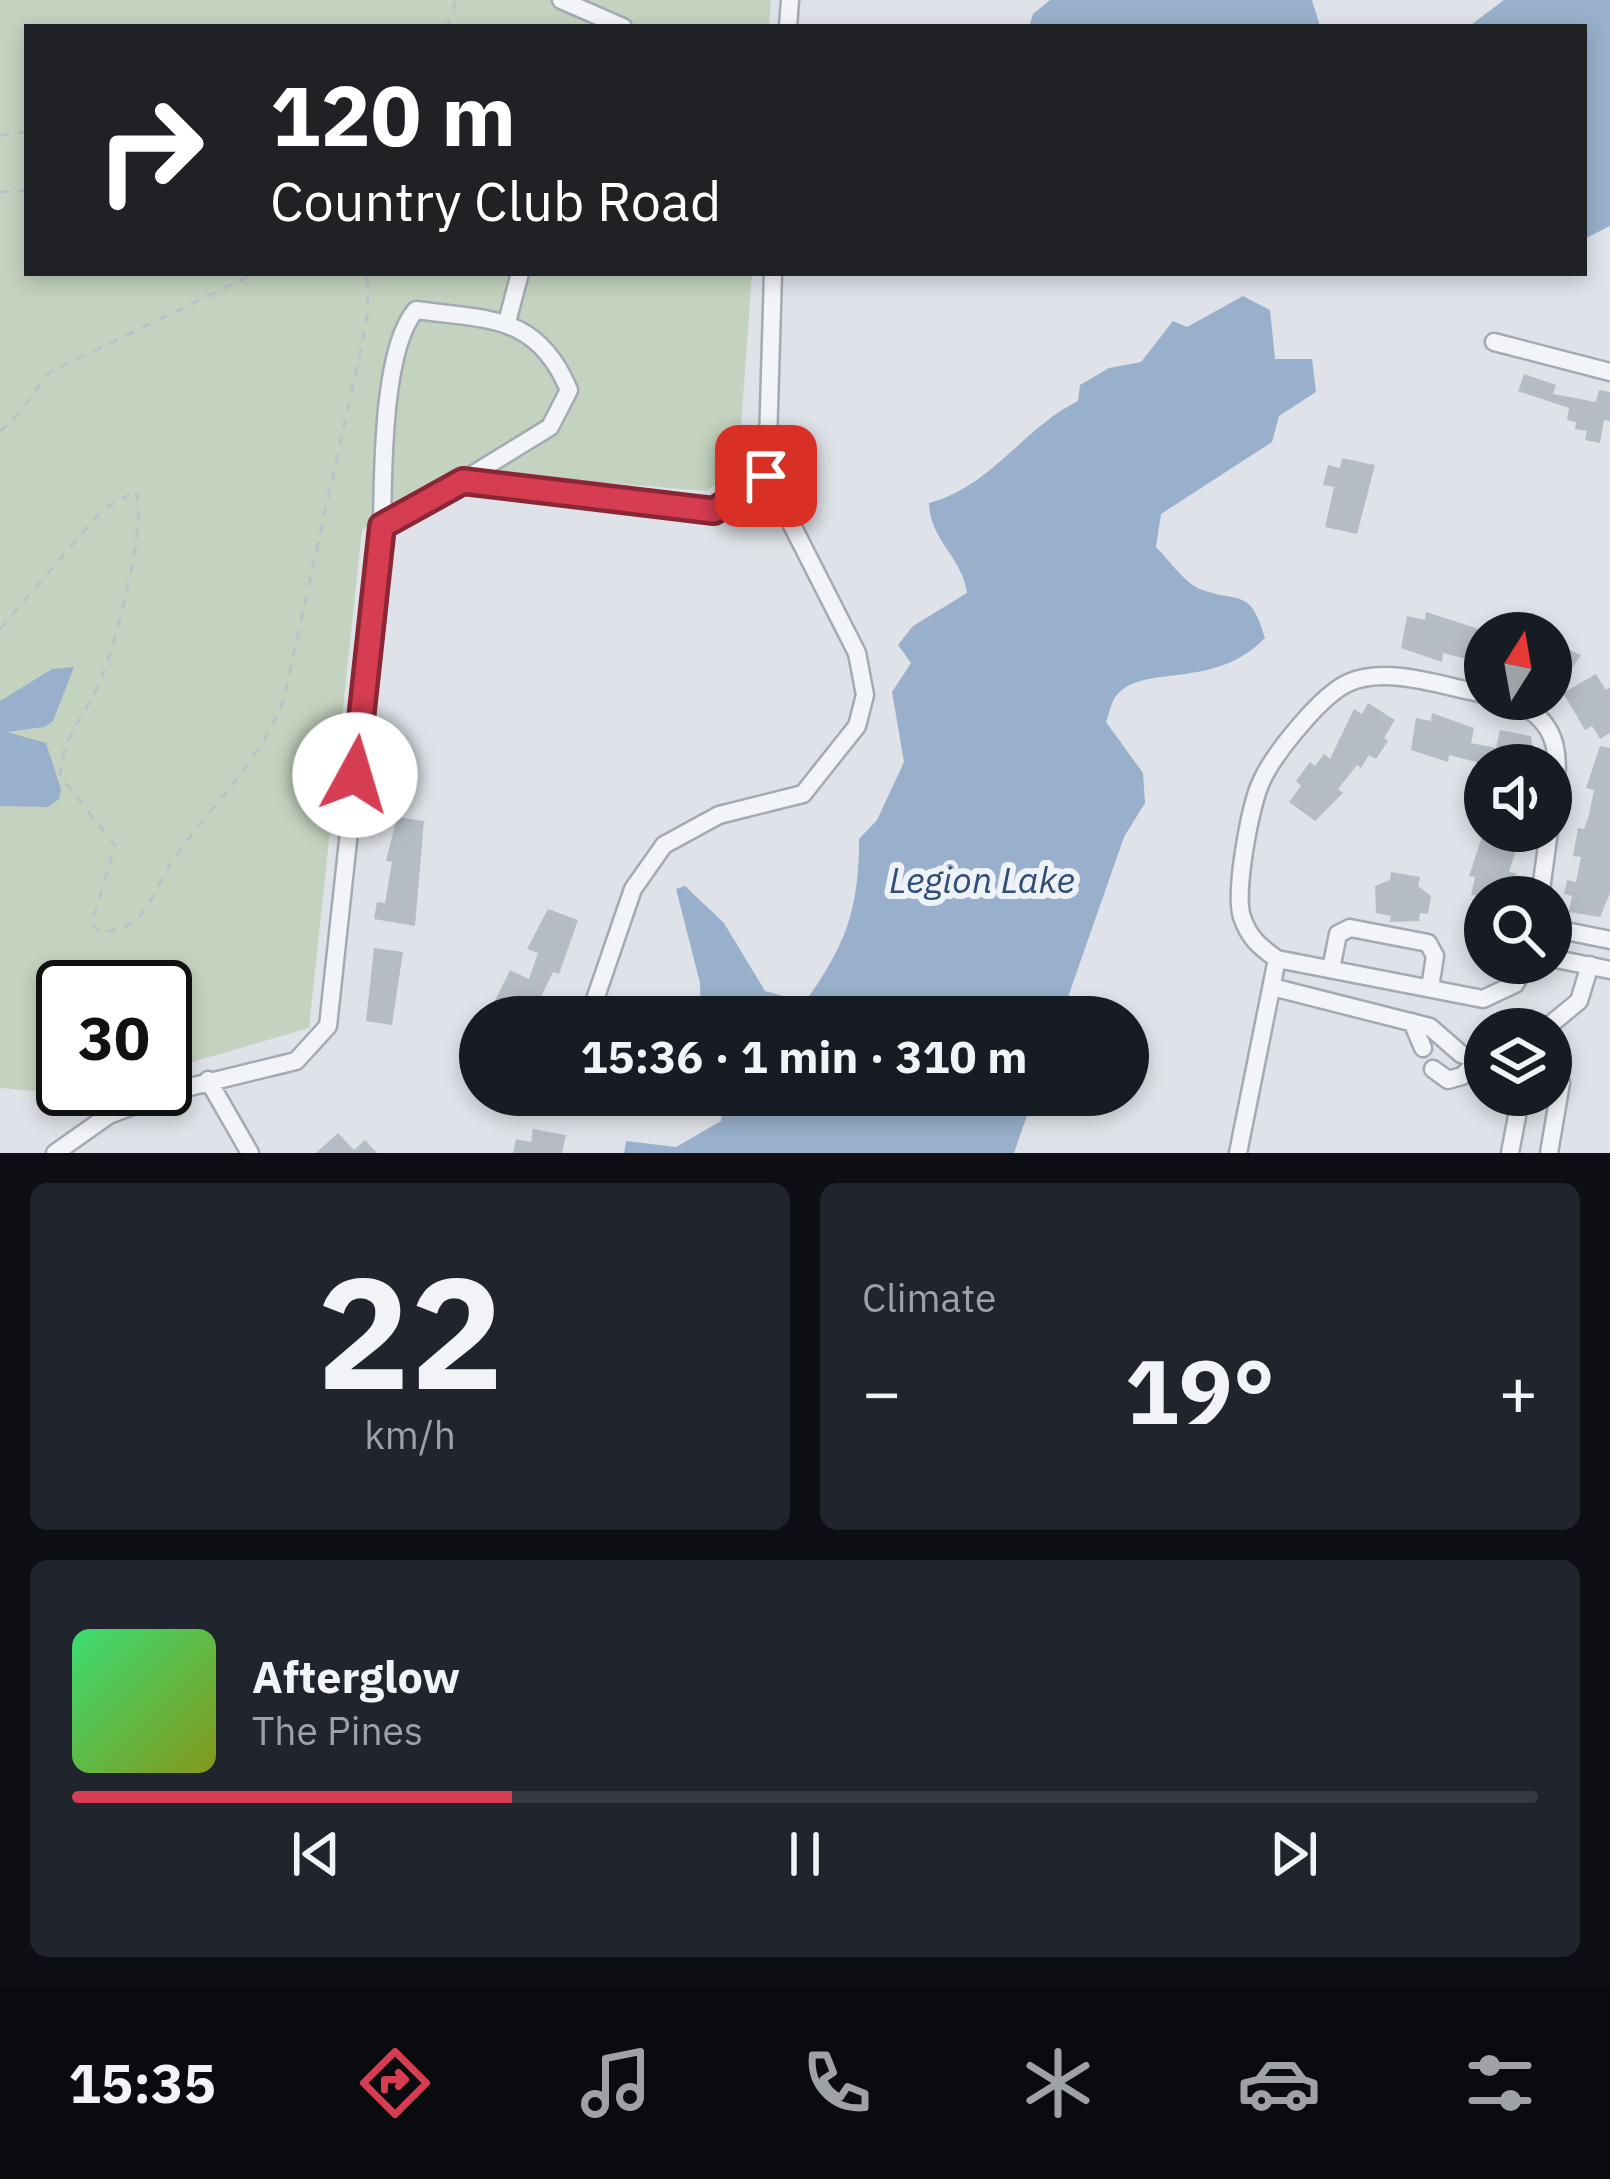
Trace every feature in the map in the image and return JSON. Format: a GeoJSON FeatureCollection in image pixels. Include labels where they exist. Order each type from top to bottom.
{"type":"FeatureCollection","features":[{"type":"Feature","properties":{"kind":"street"},"geometry":{"type":"LineString","coordinates":[[561,0],[616,24]]}},
{"type":"Feature","properties":{"kind":"street"},"geometry":{"type":"LineString","coordinates":[[507,322],[519,276]]}},
{"type":"Feature","properties":{"kind":"street"},"geometry":{"type":"LineString","coordinates":[[596,996],[633,889],[664,845],[719,815],[802,794],[857,726],[865,695],[857,653],[766,476],[773,276]]}},
{"type":"Feature","properties":{"kind":"street"},"geometry":{"type":"LineString","coordinates":[[55,1153],[109,1115],[208,1080],[296,1061],[328,1026],[401,327],[416,310],[507,322],[554,355],[569,391],[550,427],[382,526]]}},
{"type":"Feature","properties":{"kind":"street"},"geometry":{"type":"LineString","coordinates":[[1494,342],[1610,371]]}},
{"type":"Feature","properties":{"kind":"street"},"geometry":{"type":"LineString","coordinates":[[463,481],[714,511],[766,476]]}},
{"type":"Feature","properties":{"kind":"street"},"geometry":{"type":"LineString","coordinates":[[1464,690],[1378,675],[1348,683],[1322,700],[1261,781],[1239,890],[1241,915],[1254,943],[1277,959],[1483,998],[1499,996],[1515,984]]}},
{"type":"Feature","properties":{"kind":"street"},"geometry":{"type":"LineString","coordinates":[[1541,720],[1550,726],[1556,744]]}},
{"type":"Feature","properties":{"kind":"street"},"geometry":{"type":"LineString","coordinates":[[1331,969],[1338,934],[1350,928],[1428,943],[1435,956],[1430,988]]}},
{"type":"Feature","properties":{"kind":"street"},"geometry":{"type":"LineString","coordinates":[[1572,932],[1610,940]]}},
{"type":"Feature","properties":{"kind":"street"},"geometry":{"type":"LineString","coordinates":[[1238,1153],[1277,959]]}},
{"type":"Feature","properties":{"kind":"street"},"geometry":{"type":"LineString","coordinates":[[1572,962],[1610,970]]}},
{"type":"Feature","properties":{"kind":"street"},"geometry":{"type":"LineString","coordinates":[[1570,1008],[1579,1001],[1589,965]]}},
{"type":"Feature","properties":{"kind":"street"},"geometry":{"type":"LineString","coordinates":[[1272,987],[1430,1027],[1464,1050]]}},
{"type":"Feature","properties":{"kind":"street"},"geometry":{"type":"LineString","coordinates":[[1412,1022],[1424,1048]]}},
{"type":"Feature","properties":{"kind":"street"},"geometry":{"type":"LineString","coordinates":[[1433,1070],[1448,1080],[1464,1072]]}},
{"type":"Feature","properties":{"kind":"street"},"geometry":{"type":"LineString","coordinates":[[208,1080],[250,1153]]}},
{"type":"Feature","properties":{"kind":"street"},"geometry":{"type":"LineString","coordinates":[[1510,1153],[1517,1116]]}},
{"type":"Feature","properties":{"kind":"street"},"geometry":{"type":"LineString","coordinates":[[1549,1153],[1556,1116]]}},
{"type":"Feature","properties":{"kind":"path"},"geometry":{"type":"LineString","coordinates":[[0,431],[23,414],[28,395],[50,372],[250,276]]}},
{"type":"Feature","properties":{"kind":"path"},"geometry":{"type":"LineString","coordinates":[[0,628],[103,509],[136,491],[139,524],[103,674],[62,748],[60,776],[116,845],[92,923],[101,933],[123,929],[140,916],[177,854],[241,779],[269,738],[284,702],[361,349],[368,309],[367,276]]}},
{"type":"Feature","properties":{"kind":"green space"},"geometry":{"type":"Polygon","coordinates":[[[0,0],[771,0],[769,24],[24,24],[24,276],[752,276],[738,469],[706,491],[457,471],[362,530],[309,1028],[192,1062],[192,960],[36,960],[36,1091],[0,1088],[0,0]]]}},
{"type":"Feature","properties":{"kind":"water"},"geometry":{"type":"Polygon","coordinates":[[[1050,0],[1312,0],[1319,24],[1030,24],[1033,14],[1050,0]]]}},
{"type":"Feature","properties":{"kind":"water"},"geometry":{"type":"Polygon","coordinates":[[[1504,0],[1610,0],[1610,226],[1587,238],[1587,24],[1472,24],[1504,0]]]}},
{"type":"Feature","properties":{"kind":"water","name":"Legion Lake"},"geometry":{"type":"Polygon","coordinates":[[[1243,296],[1270,310],[1275,359],[1312,359],[1316,392],[1279,416],[1272,442],[1161,514],[1156,547],[1194,586],[1248,604],[1265,638],[1224,665],[1144,680],[1113,701],[1106,722],[1143,773],[1145,803],[1124,837],[1068,996],[809,996],[847,925],[859,839],[877,820],[904,762],[892,692],[911,663],[898,645],[913,626],[967,593],[935,528],[929,503],[989,471],[1040,426],[1078,401],[1080,385],[1109,368],[1141,362],[1173,321],[1187,327],[1243,296]]]}},
{"type":"Feature","properties":{"kind":"water"},"geometry":{"type":"Polygon","coordinates":[[[74,667],[53,721],[44,727],[7,732],[46,743],[61,789],[59,799],[48,807],[0,806],[0,701],[52,669],[74,667]]]}},
{"type":"Feature","properties":{"kind":"water","name":"Legion Lake"},"geometry":{"type":"Polygon","coordinates":[[[685,886],[724,923],[765,991],[783,996],[700,996],[676,889],[685,886]]]}},
{"type":"Feature","properties":{"kind":"water"},"geometry":{"type":"Polygon","coordinates":[[[722,1116],[1027,1116],[1014,1153],[624,1153],[626,1141],[676,1147],[721,1121],[722,1116]]]}},
{"type":"Feature","properties":{"kind":"building"},"geometry":{"type":"Polygon","coordinates":[[[1524,374],[1556,385],[1553,394],[1596,402],[1599,390],[1610,392],[1610,421],[1604,420],[1600,443],[1585,440],[1587,431],[1575,429],[1576,422],[1567,420],[1569,408],[1518,391],[1524,374]]]}},
{"type":"Feature","properties":{"kind":"building"},"geometry":{"type":"Polygon","coordinates":[[[1342,458],[1375,465],[1357,534],[1325,527],[1334,487],[1323,485],[1328,465],[1340,468],[1342,458]]]}},
{"type":"Feature","properties":{"kind":"building"},"geometry":{"type":"Polygon","coordinates":[[[1426,612],[1464,624],[1464,658],[1443,653],[1442,662],[1401,648],[1407,616],[1425,620],[1426,612]]]}},
{"type":"Feature","properties":{"kind":"building"},"geometry":{"type":"Polygon","coordinates":[[[1596,674],[1606,690],[1610,687],[1610,733],[1600,739],[1592,726],[1585,730],[1572,708],[1572,688],[1596,674]]]}},
{"type":"Feature","properties":{"kind":"building"},"geometry":{"type":"Polygon","coordinates":[[[1368,703],[1395,720],[1384,738],[1388,741],[1376,759],[1369,755],[1361,768],[1357,765],[1338,789],[1343,793],[1315,821],[1289,802],[1301,786],[1296,781],[1310,762],[1315,766],[1324,754],[1330,759],[1354,709],[1362,714],[1368,703]]]}},
{"type":"Feature","properties":{"kind":"building"},"geometry":{"type":"Polygon","coordinates":[[[1432,713],[1474,728],[1471,743],[1476,744],[1464,744],[1464,759],[1449,755],[1448,762],[1411,750],[1416,718],[1431,721],[1432,713]]]}},
{"type":"Feature","properties":{"kind":"building"},"geometry":{"type":"Polygon","coordinates":[[[1500,730],[1531,736],[1532,744],[1497,744],[1500,730]]]}},
{"type":"Feature","properties":{"kind":"building"},"geometry":{"type":"Polygon","coordinates":[[[1600,746],[1610,748],[1610,893],[1600,917],[1572,912],[1572,881],[1576,882],[1581,857],[1573,856],[1578,828],[1584,829],[1594,790],[1586,788],[1600,746]]]}},
{"type":"Feature","properties":{"kind":"building"},"geometry":{"type":"Polygon","coordinates":[[[397,817],[424,821],[415,926],[374,919],[377,902],[385,903],[392,862],[386,861],[397,817]]]}},
{"type":"Feature","properties":{"kind":"building"},"geometry":{"type":"Polygon","coordinates":[[[1477,852],[1515,852],[1509,872],[1515,876],[1469,876],[1477,852]]]}},
{"type":"Feature","properties":{"kind":"building"},"geometry":{"type":"Polygon","coordinates":[[[1391,872],[1420,877],[1418,886],[1431,896],[1428,914],[1420,913],[1419,921],[1390,922],[1391,916],[1376,913],[1375,886],[1390,880],[1391,872]]]}},
{"type":"Feature","properties":{"kind":"building"},"geometry":{"type":"Polygon","coordinates":[[[548,909],[578,920],[559,974],[553,972],[541,996],[497,996],[510,970],[529,979],[538,953],[527,949],[548,909]]]}},
{"type":"Feature","properties":{"kind":"building"},"geometry":{"type":"Polygon","coordinates":[[[374,948],[403,952],[392,1025],[366,1021],[374,948]]]}},
{"type":"Feature","properties":{"kind":"building"},"geometry":{"type":"Polygon","coordinates":[[[533,1129],[566,1135],[562,1153],[513,1153],[516,1139],[531,1142],[533,1129]]]}},
{"type":"Feature","properties":{"kind":"building"},"geometry":{"type":"Polygon","coordinates":[[[338,1133],[354,1150],[365,1140],[377,1153],[316,1153],[338,1133]]]}},
{"type":"Feature","properties":{"kind":"route"},"geometry":{"type":"LineString","coordinates":[[355,775],[382,526],[463,481],[714,511],[766,476]]}}]}
